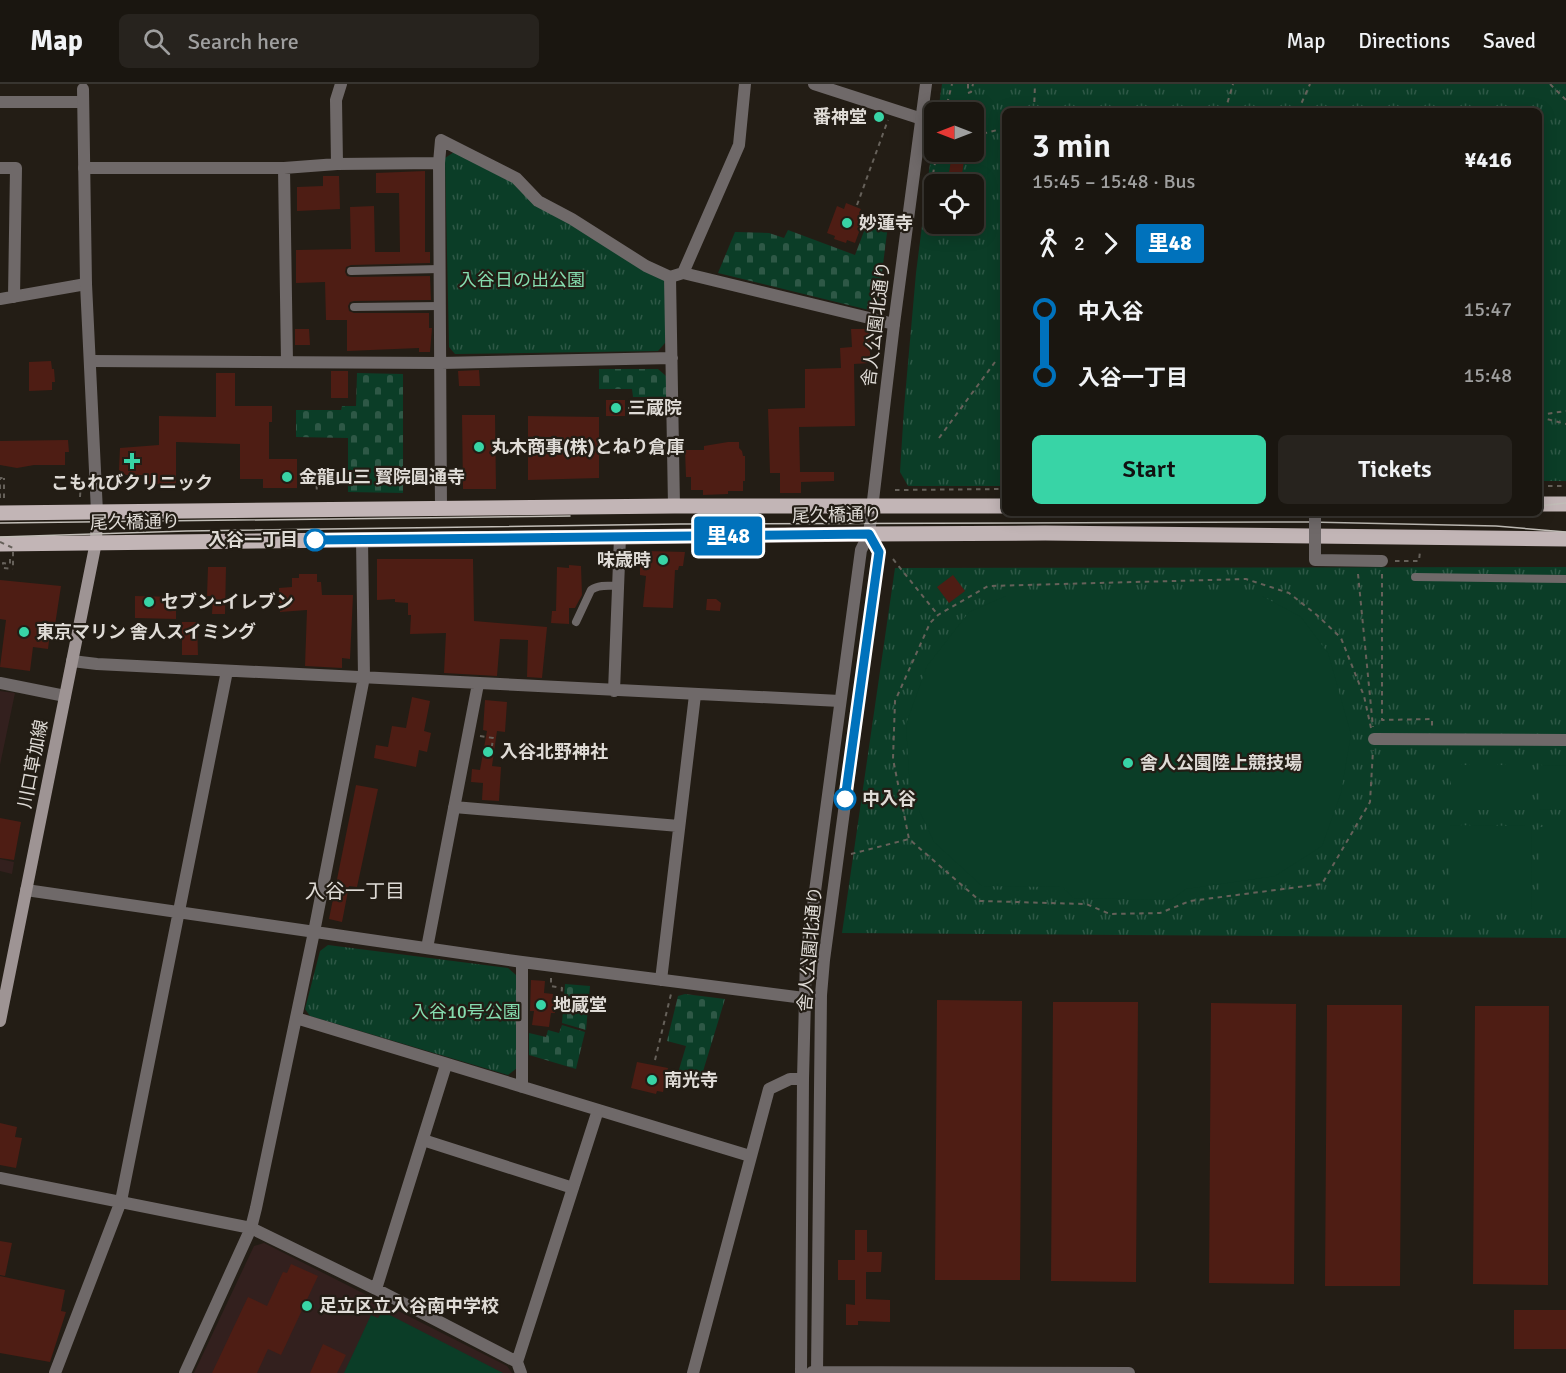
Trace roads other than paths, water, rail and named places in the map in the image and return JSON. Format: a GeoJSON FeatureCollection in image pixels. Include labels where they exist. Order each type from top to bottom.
{"type":"FeatureCollection","features":[{"type":"Feature","properties":{"kind":"main road"},"geometry":{"type":"LineString","coordinates":[[1542,504],[1566,504]]}},
{"type":"Feature","properties":{"kind":"main road","name":"尾久橋通り"},"geometry":{"type":"LineString","coordinates":[[2,506],[97,512],[674,506],[1002,506]]}},
{"type":"Feature","properties":{"kind":"main road","name":"川口草加線"},"geometry":{"type":"LineString","coordinates":[[0,1021],[96,542],[97,512]]}},
{"type":"Feature","properties":{"kind":"main road","name":"尾久橋通り"},"geometry":{"type":"LineString","coordinates":[[0,543],[1045,533],[1566,539]]}},
{"type":"Feature","properties":{"kind":"street"},"geometry":{"type":"LineString","coordinates":[[337,164],[336,100],[341,84]]}},
{"type":"Feature","properties":{"kind":"street"},"geometry":{"type":"LineString","coordinates":[[683,273],[739,145],[745,84]]}},
{"type":"Feature","properties":{"kind":"street"},"geometry":{"type":"LineString","coordinates":[[814,84],[922,119]]}},
{"type":"Feature","properties":{"kind":"street","name":"舎人公園北通り"},"geometry":{"type":"LineString","coordinates":[[799,1372],[804,998],[811,912],[861,550],[869,534],[873,507],[894,324],[926,84]]}},
{"type":"Feature","properties":{"kind":"street"},"geometry":{"type":"LineString","coordinates":[[0,102],[82,95],[86,284],[97,512]]}},
{"type":"Feature","properties":{"kind":"street"},"geometry":{"type":"LineString","coordinates":[[441,509],[439,163],[441,140],[516,178],[538,201],[573,219],[646,266],[670,277],[683,273],[894,324]]}},
{"type":"Feature","properties":{"kind":"street"},"geometry":{"type":"LineString","coordinates":[[84,168],[284,168],[337,164],[439,163]]}},
{"type":"Feature","properties":{"kind":"street"},"geometry":{"type":"LineString","coordinates":[[0,168],[16,168],[14,297]]}},
{"type":"Feature","properties":{"kind":"street"},"geometry":{"type":"LineString","coordinates":[[284,168],[287,362]]}},
{"type":"Feature","properties":{"kind":"street"},"geometry":{"type":"LineString","coordinates":[[670,277],[674,506]]}},
{"type":"Feature","properties":{"kind":"street"},"geometry":{"type":"LineString","coordinates":[[0,299],[86,284]]}},
{"type":"Feature","properties":{"kind":"street"},"geometry":{"type":"LineString","coordinates":[[91,361],[441,363],[672,358]]}},
{"type":"Feature","properties":{"kind":"street"},"geometry":{"type":"LineString","coordinates":[[1314,516],[1315,560],[1382,561]]}},
{"type":"Feature","properties":{"kind":"street","name":"舎人公園北通り"},"geometry":{"type":"LineString","coordinates":[[818,1372],[821,995],[828,924],[879,552],[869,534]]}},
{"type":"Feature","properties":{"kind":"street"},"geometry":{"type":"LineString","coordinates":[[614,691],[620,537]]}},
{"type":"Feature","properties":{"kind":"street"},"geometry":{"type":"LineString","coordinates":[[184,1373],[251,1227],[296,1018],[364,677],[362,539]]}},
{"type":"Feature","properties":{"kind":"street"},"geometry":{"type":"LineString","coordinates":[[72,661],[85,664],[840,701]]}},
{"type":"Feature","properties":{"kind":"street"},"geometry":{"type":"LineString","coordinates":[[55,1373],[121,1201],[227,671]]}},
{"type":"Feature","properties":{"kind":"street"},"geometry":{"type":"LineString","coordinates":[[0,683],[65,696]]}},
{"type":"Feature","properties":{"kind":"street"},"geometry":{"type":"LineString","coordinates":[[427,948],[478,684]]}},
{"type":"Feature","properties":{"kind":"street"},"geometry":{"type":"LineString","coordinates":[[661,980],[695,695]]}},
{"type":"Feature","properties":{"kind":"street"},"geometry":{"type":"LineString","coordinates":[[1374,739],[1566,740]]}},
{"type":"Feature","properties":{"kind":"street"},"geometry":{"type":"LineString","coordinates":[[454,807],[679,826]]}},
{"type":"Feature","properties":{"kind":"street"},"geometry":{"type":"LineString","coordinates":[[26,890],[522,962],[804,998]]}},
{"type":"Feature","properties":{"kind":"street"},"geometry":{"type":"LineString","coordinates":[[522,962],[522,1087]]}},
{"type":"Feature","properties":{"kind":"street"},"geometry":{"type":"LineString","coordinates":[[296,1018],[750,1156]]}},
{"type":"Feature","properties":{"kind":"street"},"geometry":{"type":"LineString","coordinates":[[376,1289],[446,1065]]}},
{"type":"Feature","properties":{"kind":"street"},"geometry":{"type":"LineString","coordinates":[[693,1373],[769,1089],[790,1079],[803,1079]]}},
{"type":"Feature","properties":{"kind":"street"},"geometry":{"type":"LineString","coordinates":[[0,1178],[251,1227],[376,1289],[519,1367],[598,1110]]}},
{"type":"Feature","properties":{"kind":"street"},"geometry":{"type":"LineString","coordinates":[[423,1140],[573,1188]]}},
{"type":"Feature","properties":{"kind":"street"},"geometry":{"type":"LineString","coordinates":[[799,1372],[1129,1373]]}},
{"type":"Feature","properties":{"kind":"lane"},"geometry":{"type":"LineString","coordinates":[[351,271],[440,269]]}},
{"type":"Feature","properties":{"kind":"lane"},"geometry":{"type":"LineString","coordinates":[[354,307],[441,306]]}},
{"type":"Feature","properties":{"kind":"lane"},"geometry":{"type":"LineString","coordinates":[[1415,578],[1566,579]]}},
{"type":"Feature","properties":{"kind":"lane"},"geometry":{"type":"LineString","coordinates":[[576,622],[595,587],[618,586]]}},
{"type":"Feature","properties":{"kind":"tram line"},"geometry":{"type":"LineString","coordinates":[[1542,506],[1566,503]]}},
{"type":"Feature","properties":{"kind":"tram line"},"geometry":{"type":"LineString","coordinates":[[0,523],[570,516]]}},
{"type":"Feature","properties":{"kind":"tram line"},"geometry":{"type":"LineString","coordinates":[[0,537],[186,531],[680,524],[1309,522],[1496,526],[1566,532]]}},
{"type":"Feature","properties":{"kind":"place","name":"番神堂"},"geometry":{"type":"Point","coordinates":[879,117]}},
{"type":"Feature","properties":{"kind":"place","name":"妙蓮寺"},"geometry":{"type":"Point","coordinates":[847,223]}},
{"type":"Feature","properties":{"kind":"place","name":"三蔵院"},"geometry":{"type":"Point","coordinates":[616,408]}},
{"type":"Feature","properties":{"kind":"place","name":"丸木商事(株)とねり倉庫"},"geometry":{"type":"Point","coordinates":[479,447]}},
{"type":"Feature","properties":{"kind":"place","name":"こもれびクリニック"},"geometry":{"type":"Point","coordinates":[132,461]}},
{"type":"Feature","properties":{"kind":"place","name":"金龍山三 寳院圓通寺"},"geometry":{"type":"Point","coordinates":[287,477]}},
{"type":"Feature","properties":{"kind":"place","name":"入谷一丁目"},"geometry":{"type":"Point","coordinates":[315,540]}},
{"type":"Feature","properties":{"kind":"place","name":"味歳時"},"geometry":{"type":"Point","coordinates":[663,560]}},
{"type":"Feature","properties":{"kind":"place","name":"セブン-イレブン"},"geometry":{"type":"Point","coordinates":[149,602]}},
{"type":"Feature","properties":{"kind":"place","name":"東京マリン 舎人スイミング"},"geometry":{"type":"Point","coordinates":[24,632]}},
{"type":"Feature","properties":{"kind":"place","name":"入谷北野神社"},"geometry":{"type":"Point","coordinates":[488,752]}},
{"type":"Feature","properties":{"kind":"place","name":"舎人公園陸上競技場"},"geometry":{"type":"Point","coordinates":[1128,763]}},
{"type":"Feature","properties":{"kind":"place","name":"中入谷"},"geometry":{"type":"Point","coordinates":[845,799]}},
{"type":"Feature","properties":{"kind":"place","name":"地蔵堂"},"geometry":{"type":"Point","coordinates":[541,1005]}},
{"type":"Feature","properties":{"kind":"place","name":"南光寺"},"geometry":{"type":"Point","coordinates":[652,1080]}},
{"type":"Feature","properties":{"kind":"place","name":"足立区立入谷南中学校"},"geometry":{"type":"Point","coordinates":[307,1306]}},
{"type":"Feature","properties":{"kind":"district","name":"入谷一丁目"},"geometry":{"type":"Point","coordinates":[355,891]}},
{"type":"Feature","properties":{"kind":"park label","name":"入谷日の出公園"},"geometry":{"type":"Point","coordinates":[522,280]}},
{"type":"Feature","properties":{"kind":"park label","name":"入谷10号公園"},"geometry":{"type":"Point","coordinates":[466,1012]}}]}
